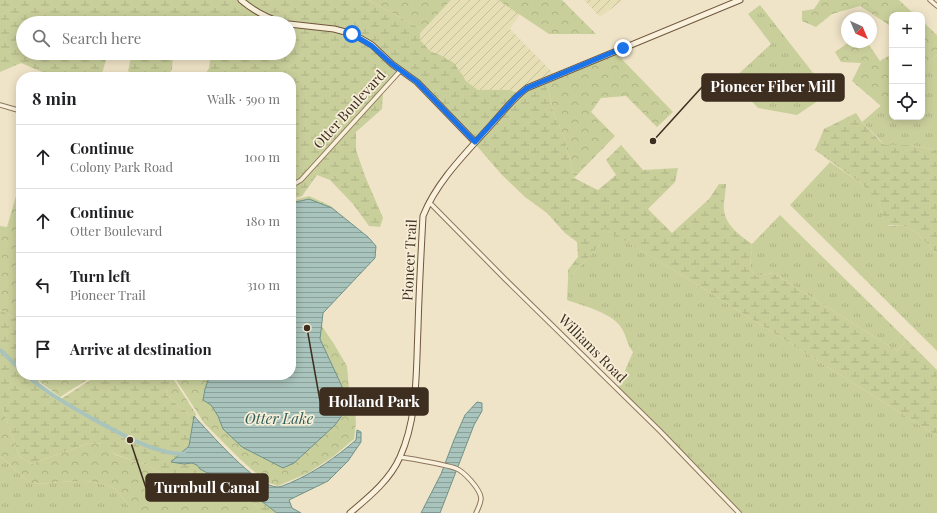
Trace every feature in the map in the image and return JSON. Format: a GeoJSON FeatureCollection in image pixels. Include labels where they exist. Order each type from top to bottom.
{"type":"FeatureCollection","features":[{"type":"Feature","properties":{"kind":"street"},"geometry":{"type":"LineString","coordinates":[[241,0],[252,9],[265,16]]}},
{"type":"Feature","properties":{"kind":"street","name":"Pioneer Trail"},"geometry":{"type":"LineString","coordinates":[[350,513],[366,500],[382,483],[400,457],[410,424],[416,389],[423,216],[437,187],[475,142],[516,97],[527,88],[740,0]]}},
{"type":"Feature","properties":{"kind":"street"},"geometry":{"type":"LineString","coordinates":[[930,0],[937,6]]}},
{"type":"Feature","properties":{"kind":"street"},"geometry":{"type":"LineString","coordinates":[[296,25],[329,28],[352,34],[372,46],[401,70]]}},
{"type":"Feature","properties":{"kind":"street","name":"Otter Boulevard"},"geometry":{"type":"LineString","coordinates":[[296,183],[301,180],[401,70],[417,82],[475,142]]}},
{"type":"Feature","properties":{"kind":"street"},"geometry":{"type":"LineString","coordinates":[[0,105],[16,110]]}},
{"type":"Feature","properties":{"kind":"street","name":"Williams Road"},"geometry":{"type":"LineString","coordinates":[[429,201],[660,431],[739,513]]}},
{"type":"Feature","properties":{"kind":"street"},"geometry":{"type":"LineString","coordinates":[[400,457],[457,468],[467,476],[478,490],[481,499],[476,513]]}},
{"type":"Feature","properties":{"kind":"shaded area"},"geometry":{"type":"Polygon","coordinates":[[[451,0],[498,0],[520,14],[510,29],[554,74],[526,86],[517,93],[510,90],[478,90],[466,81],[440,55],[430,51],[420,40],[420,33],[451,0]]]}},
{"type":"Feature","properties":{"kind":"shaded area"},"geometry":{"type":"Polygon","coordinates":[[[584,0],[623,0],[600,17],[584,0]]]}},
{"type":"Feature","properties":{"kind":"green space"},"geometry":{"type":"Polygon","coordinates":[[[0,0],[238,0],[251,10],[263,16],[16,16],[16,60],[106,60],[102,72],[42,72],[21,63],[0,72],[0,0]]]}},
{"type":"Feature","properties":{"kind":"green space"},"geometry":{"type":"Polygon","coordinates":[[[244,0],[368,0],[423,30],[420,33],[420,40],[430,51],[454,63],[466,81],[478,90],[510,90],[517,93],[475,139],[373,44],[344,29],[297,24],[296,16],[270,16],[253,7],[244,0]]]}},
{"type":"Feature","properties":{"kind":"green space"},"geometry":{"type":"Polygon","coordinates":[[[368,0],[451,0],[423,30],[368,0]]]}},
{"type":"Feature","properties":{"kind":"green space"},"geometry":{"type":"Polygon","coordinates":[[[498,0],[562,0],[596,34],[549,34],[498,0]]]}},
{"type":"Feature","properties":{"kind":"green space"},"geometry":{"type":"Polygon","coordinates":[[[820,0],[899,0],[912,12],[889,12],[889,25],[877,17],[877,12],[869,12],[860,6],[832,14],[816,27],[802,21],[802,11],[814,9],[820,0]]]}},
{"type":"Feature","properties":{"kind":"green space"},"geometry":{"type":"Polygon","coordinates":[[[760,5],[817,78],[827,81],[837,88],[797,115],[758,108],[732,80],[771,44],[748,14],[760,5]]]}},
{"type":"Feature","properties":{"kind":"green space"},"geometry":{"type":"Polygon","coordinates":[[[925,24],[937,35],[937,55],[925,65],[925,24]]]}},
{"type":"Feature","properties":{"kind":"green space"},"geometry":{"type":"Polygon","coordinates":[[[296,27],[338,32],[358,39],[374,49],[403,74],[396,77],[383,92],[382,109],[356,132],[356,150],[365,176],[383,218],[380,227],[369,226],[353,204],[330,180],[317,175],[302,196],[296,198],[296,72],[207,72],[210,60],[296,60],[296,27]]]}},
{"type":"Feature","properties":{"kind":"green space"},"geometry":{"type":"Polygon","coordinates":[[[841,48],[871,48],[880,61],[889,56],[889,99],[881,106],[852,81],[861,63],[841,62],[835,52],[841,48]]]}},
{"type":"Feature","properties":{"kind":"green space"},"geometry":{"type":"Polygon","coordinates":[[[616,53],[673,112],[657,127],[626,96],[601,98],[591,112],[615,136],[574,178],[564,137],[553,111],[549,93],[544,83],[616,53]]]}},
{"type":"Feature","properties":{"kind":"green space"},"geometry":{"type":"Polygon","coordinates":[[[937,55],[937,150],[910,145],[885,145],[862,122],[889,99],[889,120],[925,120],[925,65],[937,55]]]}},
{"type":"Feature","properties":{"kind":"green space"},"geometry":{"type":"Polygon","coordinates":[[[130,60],[173,60],[172,70],[170,72],[128,71],[130,60]]]}},
{"type":"Feature","properties":{"kind":"green space"},"geometry":{"type":"Polygon","coordinates":[[[544,83],[549,93],[553,111],[564,137],[574,178],[598,190],[616,175],[606,160],[621,145],[643,170],[678,168],[675,182],[648,209],[672,233],[709,199],[719,184],[726,184],[724,204],[725,215],[727,221],[734,230],[752,244],[750,269],[756,276],[773,273],[897,351],[907,340],[937,370],[937,436],[709,292],[604,228],[599,246],[568,279],[568,270],[578,257],[577,242],[565,233],[547,213],[525,197],[502,175],[476,145],[517,98],[529,89],[544,83]]]}},
{"type":"Feature","properties":{"kind":"green space"},"geometry":{"type":"Polygon","coordinates":[[[856,113],[862,122],[885,145],[910,145],[937,150],[937,254],[917,233],[902,225],[887,225],[883,219],[881,209],[875,198],[862,184],[815,150],[824,129],[856,113]]]}},
{"type":"Feature","properties":{"kind":"green space"},"geometry":{"type":"Polygon","coordinates":[[[830,162],[862,184],[875,197],[881,209],[883,219],[889,226],[902,225],[917,233],[937,254],[937,351],[790,205],[830,162]]]}},
{"type":"Feature","properties":{"kind":"green space"},"geometry":{"type":"Polygon","coordinates":[[[16,196],[16,318],[0,310],[0,226],[7,227],[16,196]]]}},
{"type":"Feature","properties":{"kind":"green space","name":"Otter Lake"},"geometry":{"type":"Polygon","coordinates":[[[309,196],[331,206],[370,252],[313,313],[347,366],[350,399],[411,406],[410,412],[355,406],[356,423],[354,439],[334,456],[308,473],[278,486],[266,482],[240,459],[204,423],[176,380],[296,380],[296,200],[309,196]]]}},
{"type":"Feature","properties":{"kind":"green space"},"geometry":{"type":"Polygon","coordinates":[[[780,215],[907,340],[897,351],[773,273],[756,276],[750,269],[752,244],[780,215]]]}},
{"type":"Feature","properties":{"kind":"green space"},"geometry":{"type":"Polygon","coordinates":[[[603,227],[937,436],[937,513],[740,513],[617,389],[622,382],[623,375],[633,352],[629,347],[624,332],[618,323],[605,314],[567,300],[568,279],[599,246],[603,227]]]}},
{"type":"Feature","properties":{"kind":"green space"},"geometry":{"type":"Polygon","coordinates":[[[0,310],[16,318],[16,380],[39,380],[39,384],[61,399],[90,380],[171,380],[166,394],[179,407],[186,411],[187,414],[194,416],[189,446],[172,462],[184,464],[192,463],[197,465],[200,469],[211,475],[221,478],[224,483],[253,495],[277,513],[265,513],[251,502],[212,487],[168,477],[147,465],[117,455],[103,446],[103,444],[89,443],[31,464],[19,456],[3,409],[0,406],[0,310]]]}},
{"type":"Feature","properties":{"kind":"green space"},"geometry":{"type":"Polygon","coordinates":[[[41,380],[87,380],[60,397],[40,382],[41,380]]]}},
{"type":"Feature","properties":{"kind":"green space"},"geometry":{"type":"Polygon","coordinates":[[[171,380],[174,380],[196,414],[195,417],[187,414],[186,411],[179,407],[166,394],[171,380]]]}},
{"type":"Feature","properties":{"kind":"green space"},"geometry":{"type":"Polygon","coordinates":[[[0,406],[3,409],[19,456],[31,464],[89,443],[103,444],[116,455],[147,465],[168,477],[212,487],[251,502],[265,513],[130,513],[129,508],[117,491],[103,484],[73,481],[31,484],[0,456],[0,406]]]}},
{"type":"Feature","properties":{"kind":"green space"},"geometry":{"type":"Polygon","coordinates":[[[0,456],[31,484],[83,481],[103,484],[113,488],[126,503],[130,513],[0,513],[0,456]]]}},
{"type":"Feature","properties":{"kind":"water","name":"Otter Lake"},"geometry":{"type":"Polygon","coordinates":[[[309,199],[332,208],[368,237],[376,246],[375,258],[323,313],[320,339],[344,391],[343,414],[335,425],[294,463],[283,468],[242,447],[223,429],[218,416],[211,405],[203,400],[208,380],[296,380],[296,202],[309,199]]]}},
{"type":"Feature","properties":{"kind":"water"},"geometry":{"type":"Polygon","coordinates":[[[477,402],[482,403],[482,411],[474,425],[440,513],[421,513],[441,474],[465,415],[477,402]]]}},
{"type":"Feature","properties":{"kind":"water"},"geometry":{"type":"Polygon","coordinates":[[[194,416],[246,469],[258,479],[269,485],[278,487],[308,474],[332,459],[356,440],[357,430],[361,432],[361,442],[348,461],[328,481],[289,500],[292,508],[301,513],[277,513],[253,495],[224,483],[221,478],[211,475],[200,469],[197,465],[192,463],[184,464],[171,462],[189,446],[194,416]]]}},
{"type":"Feature","properties":{"kind":"waterway"},"geometry":{"type":"LineString","coordinates":[[0,350],[16,365]]}},
{"type":"Feature","properties":{"kind":"waterway"},"geometry":{"type":"LineString","coordinates":[[32,380],[67,404],[137,442],[149,447],[173,453],[185,454]]}},
{"type":"Feature","properties":{"kind":"place","name":"Pioneer Fiber Mill"},"geometry":{"type":"Point","coordinates":[653,141]}},
{"type":"Feature","properties":{"kind":"place","name":"Holland Park"},"geometry":{"type":"Point","coordinates":[307,328]}},
{"type":"Feature","properties":{"kind":"place","name":"Turnbull Canal"},"geometry":{"type":"Point","coordinates":[130,440]}},
{"type":"Feature","properties":{"kind":"route"},"geometry":{"type":"LineString","coordinates":[[352,34],[372,46],[392,64],[417,82],[475,142],[516,97],[527,88],[623,48]]}}]}
